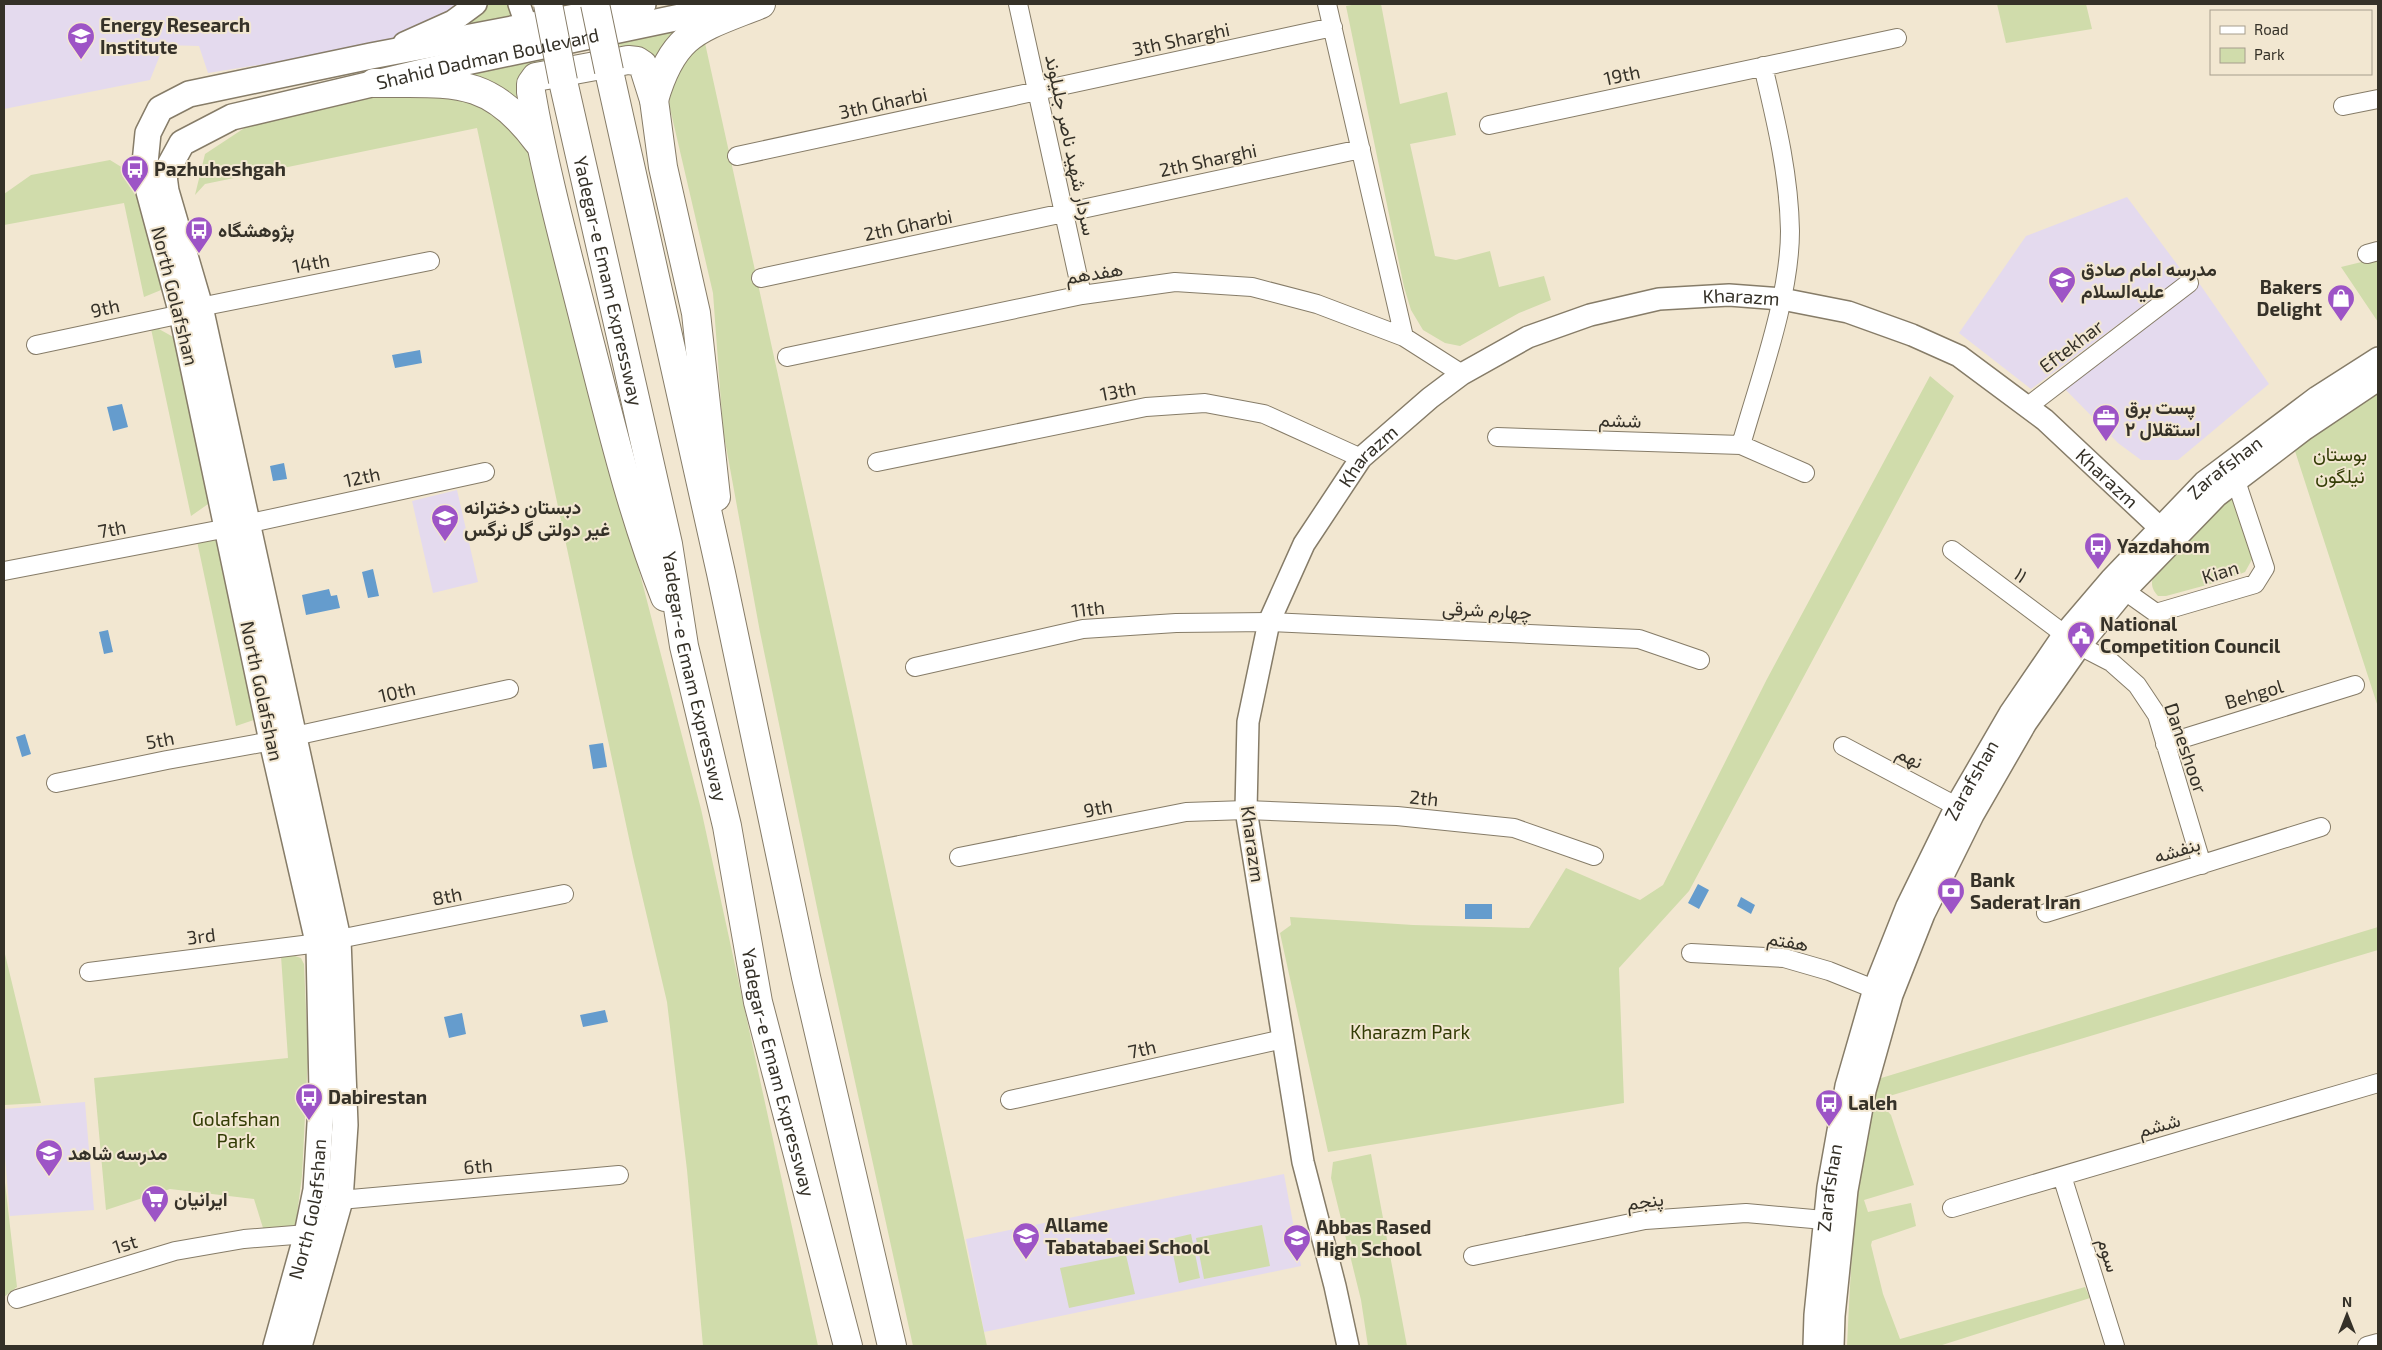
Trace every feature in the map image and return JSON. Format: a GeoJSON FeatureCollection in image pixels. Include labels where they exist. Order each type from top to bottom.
{"type":"FeatureCollection","features":[{"type":"Feature","properties":{"kind":"highway","name":"Yadegar-e Emam Expressway"},"geometry":{"type":"LineString","coordinates":[[548,4],[668,544],[684,646],[727,826],[758,1002],[848,1346]]}},
{"type":"Feature","properties":{"kind":"highway"},"geometry":{"type":"LineString","coordinates":[[595,4],[688,435],[721,574],[806,977],[892,1346]]}},
{"type":"Feature","properties":{"kind":"highway"},"geometry":{"type":"LineString","coordinates":[[654,100],[661,76],[671,57],[689,36],[702,28],[761,4]]}},
{"type":"Feature","properties":{"kind":"highway"},"geometry":{"type":"LineString","coordinates":[[684,646],[643,542],[605,403],[540,144],[530,92],[531,84],[536,77],[628,60],[637,60],[644,65],[654,100],[663,167],[696,313],[714,463],[721,574]]}},
{"type":"Feature","properties":{"kind":"highway"},"geometry":{"type":"LineString","coordinates":[[374,83],[450,84],[474,89],[512,110],[540,144]]}},
{"type":"Feature","properties":{"kind":"main road","name":"Shahid Dadman Boulevard"},"geometry":{"type":"LineString","coordinates":[[223,85],[643,4]]}},
{"type":"Feature","properties":{"kind":"main road","name":"Shahid Dadman Boulevard"},"geometry":{"type":"LineString","coordinates":[[232,117],[374,83],[745,4]]}},
{"type":"Feature","properties":{"kind":"main road"},"geometry":{"type":"LineString","coordinates":[[223,85],[232,117]]}},
{"type":"Feature","properties":{"kind":"main road","name":"North Golafshan"},"geometry":{"type":"LineString","coordinates":[[191,310],[144,173],[148,133],[160,110],[189,94],[223,85]]}},
{"type":"Feature","properties":{"kind":"main road","name":"North Golafshan"},"geometry":{"type":"LineString","coordinates":[[232,117],[182,143],[164,176],[237,526],[328,941],[345,1125],[340,1200],[299,1346]]}},
{"type":"Feature","properties":{"kind":"main road","name":"North Golafshan"},"geometry":{"type":"LineString","coordinates":[[276,1346],[308,1234],[315,1195],[322,1091],[328,941]]}},
{"type":"Feature","properties":{"kind":"street"},"geometry":{"type":"LineString","coordinates":[[371,56],[436,30],[461,16],[476,4]]}},
{"type":"Feature","properties":{"kind":"street"},"geometry":{"type":"LineString","coordinates":[[519,4],[527,27]]}},
{"type":"Feature","properties":{"kind":"street","name":"سردار شهید ناصر جلیلوند"},"geometry":{"type":"LineString","coordinates":[[1018,4],[1082,295]]}},
{"type":"Feature","properties":{"kind":"street"},"geometry":{"type":"LineString","coordinates":[[1327,4],[1404,337]]}},
{"type":"Feature","properties":{"kind":"street","name":"3th Sharghi"},"geometry":{"type":"LineString","coordinates":[[1038,92],[1333,27]]}},
{"type":"Feature","properties":{"kind":"street","name":"19th"},"geometry":{"type":"LineString","coordinates":[[1489,125],[1897,38]]}},
{"type":"Feature","properties":{"kind":"street"},"geometry":{"type":"LineString","coordinates":[[1741,445],[1782,299],[1790,232],[1786,165],[1763,66]]}},
{"type":"Feature","properties":{"kind":"street","name":"3th Gharbi"},"geometry":{"type":"LineString","coordinates":[[737,156],[1038,92]]}},
{"type":"Feature","properties":{"kind":"street"},"geometry":{"type":"LineString","coordinates":[[2343,106],[2378,99]]}},
{"type":"Feature","properties":{"kind":"street","name":"2th Sharghi"},"geometry":{"type":"LineString","coordinates":[[1064,213],[1361,149]]}},
{"type":"Feature","properties":{"kind":"street","name":"2th Gharbi"},"geometry":{"type":"LineString","coordinates":[[761,278],[1064,213]]}},
{"type":"Feature","properties":{"kind":"street","name":"14th"},"geometry":{"type":"LineString","coordinates":[[191,310],[430,261]]}},
{"type":"Feature","properties":{"kind":"street","name":"هفدهم"},"geometry":{"type":"LineString","coordinates":[[787,357],[1082,295],[1175,282],[1252,287],[1317,304],[1404,337],[1462,374]]}},
{"type":"Feature","properties":{"kind":"street","name":"Eftekhar"},"geometry":{"type":"LineString","coordinates":[[2027,407],[2189,283]]}},
{"type":"Feature","properties":{"kind":"street","name":"Kharazm"},"geometry":{"type":"LineString","coordinates":[[1348,1346],[1335,1286],[1303,1162],[1246,810],[1248,722],[1269,622],[1304,544],[1361,458],[1430,398],[1462,374],[1528,337],[1590,315],[1651,301],[1729,295],[1782,299],[1848,312],[1912,335],[1959,356],[2045,420],[2167,534]]}},
{"type":"Feature","properties":{"kind":"street","name":"9th"},"geometry":{"type":"LineString","coordinates":[[36,344],[191,310]]}},
{"type":"Feature","properties":{"kind":"street","name":"Zarafshan"},"geometry":{"type":"LineString","coordinates":[[1814,1346],[1814,1315],[1828,1187],[1846,1086],[1874,989],[1907,906],[1956,806],[2010,713],[2072,640],[2125,591],[2204,482],[2317,397],[2378,358]]}},
{"type":"Feature","properties":{"kind":"street","name":"Zarafshan"},"geometry":{"type":"LineString","coordinates":[[1834,1346],[1834,1316],[1847,1190],[1865,1091],[1892,995],[1924,914],[1973,815],[2072,640],[2111,578],[2318,420],[2378,380]]}},
{"type":"Feature","properties":{"kind":"street","name":"13th"},"geometry":{"type":"LineString","coordinates":[[877,462],[1146,407],[1206,403],[1264,414],[1361,458]]}},
{"type":"Feature","properties":{"kind":"street","name":"ششم"},"geometry":{"type":"LineString","coordinates":[[1497,436],[1741,445],[1805,473]]}},
{"type":"Feature","properties":{"kind":"street","name":"12th"},"geometry":{"type":"LineString","coordinates":[[237,526],[485,472]]}},
{"type":"Feature","properties":{"kind":"street","name":"Kian"},"geometry":{"type":"LineString","coordinates":[[2125,591],[2156,613],[2255,584],[2265,568],[2236,482]]}},
{"type":"Feature","properties":{"kind":"street","name":"7th"},"geometry":{"type":"LineString","coordinates":[[4,571],[237,526]]}},
{"type":"Feature","properties":{"kind":"street","name":"۱۱"},"geometry":{"type":"LineString","coordinates":[[1952,550],[2072,640]]}},
{"type":"Feature","properties":{"kind":"street","name":"چهارم شرقی"},"geometry":{"type":"LineString","coordinates":[[1269,622],[1639,639],[1700,660]]}},
{"type":"Feature","properties":{"kind":"street","name":"11th"},"geometry":{"type":"LineString","coordinates":[[915,667],[1084,629],[1176,624],[1269,622]]}},
{"type":"Feature","properties":{"kind":"street","name":"Daneshoor"},"geometry":{"type":"LineString","coordinates":[[2072,640],[2111,662],[2138,686],[2157,715],[2202,865]]}},
{"type":"Feature","properties":{"kind":"street","name":"Behgol"},"geometry":{"type":"LineString","coordinates":[[2166,744],[2355,685]]}},
{"type":"Feature","properties":{"kind":"street","name":"10th"},"geometry":{"type":"LineString","coordinates":[[283,739],[509,689]]}},
{"type":"Feature","properties":{"kind":"street","name":"5th"},"geometry":{"type":"LineString","coordinates":[[56,783],[283,739]]}},
{"type":"Feature","properties":{"kind":"street","name":"نهم"},"geometry":{"type":"LineString","coordinates":[[1843,746],[1956,806]]}},
{"type":"Feature","properties":{"kind":"street","name":"9th"},"geometry":{"type":"LineString","coordinates":[[960,857],[1186,812],[1246,810]]}},
{"type":"Feature","properties":{"kind":"street","name":"2th"},"geometry":{"type":"LineString","coordinates":[[1246,810],[1397,816],[1514,828],[1594,856]]}},
{"type":"Feature","properties":{"kind":"street","name":"بنفشه"},"geometry":{"type":"LineString","coordinates":[[2046,913],[2321,827]]}},
{"type":"Feature","properties":{"kind":"street","name":"8th"},"geometry":{"type":"LineString","coordinates":[[328,941],[564,894]]}},
{"type":"Feature","properties":{"kind":"street","name":"3rd"},"geometry":{"type":"LineString","coordinates":[[90,972],[328,941]]}},
{"type":"Feature","properties":{"kind":"street","name":"هفتم"},"geometry":{"type":"LineString","coordinates":[[1691,954],[1784,958],[1830,971],[1874,989]]}},
{"type":"Feature","properties":{"kind":"street","name":"7th"},"geometry":{"type":"LineString","coordinates":[[1010,1100],[1283,1039]]}},
{"type":"Feature","properties":{"kind":"street","name":"ششم"},"geometry":{"type":"LineString","coordinates":[[1952,1208],[2378,1082]]}},
{"type":"Feature","properties":{"kind":"street","name":"6th"},"geometry":{"type":"LineString","coordinates":[[315,1195],[340,1200],[619,1175]]}},
{"type":"Feature","properties":{"kind":"street","name":"سوم"},"geometry":{"type":"LineString","coordinates":[[2062,1176],[2115,1346]]}},
{"type":"Feature","properties":{"kind":"street","name":"پنجم"},"geometry":{"type":"LineString","coordinates":[[1473,1256],[1646,1220],[1746,1213],[1824,1220]]}},
{"type":"Feature","properties":{"kind":"street","name":"1st"},"geometry":{"type":"LineString","coordinates":[[18,1299],[175,1251],[244,1239],[308,1234]]}},
{"type":"Feature","properties":{"kind":"street"},"geometry":{"type":"LineString","coordinates":[[2367,1346],[2378,1343]]}},
{"type":"Feature","properties":{"kind":"shaded area","name":"Energy Research Institute"},"geometry":{"type":"Polygon","coordinates":[[[4,4],[469,4],[422,30],[371,47],[208,73],[199,46],[164,45],[150,80],[4,109],[4,4]]]}},
{"type":"Feature","properties":{"kind":"shaded area","name":"مدرسه امام صادق علیه‌السلام"},"geometry":{"type":"Polygon","coordinates":[[[2127,197],[2185,275],[2031,389],[1959,333],[2026,236],[2127,197]]]}},
{"type":"Feature","properties":{"kind":"shaded area"},"geometry":{"type":"Polygon","coordinates":[[[2199,283],[2269,384],[2178,460],[2141,460],[2118,443],[2061,385],[2199,283]]]}},
{"type":"Feature","properties":{"kind":"shaded area","name":"دبستان دخترانه غیر دولتی گل نرگس"},"geometry":{"type":"Polygon","coordinates":[[[457,490],[478,582],[433,593],[412,501],[457,490]]]}},
{"type":"Feature","properties":{"kind":"shaded area","name":"مدرسه شاهد"},"geometry":{"type":"Polygon","coordinates":[[[85,1102],[94,1210],[10,1216],[4,1145],[4,1109],[85,1102]]]}},
{"type":"Feature","properties":{"kind":"shaded area"},"geometry":{"type":"Polygon","coordinates":[[[1284,1174],[1301,1266],[984,1332],[966,1239],[1284,1174]]]}},
{"type":"Feature","properties":{"kind":"green space"},"geometry":{"type":"Polygon","coordinates":[[[483,4],[512,4],[516,20],[452,28],[483,4]]]}},
{"type":"Feature","properties":{"kind":"green space"},"geometry":{"type":"Polygon","coordinates":[[[1381,4],[1400,104],[1447,92],[1456,135],[1410,144],[1435,256],[1456,260],[1490,251],[1499,287],[1544,276],[1551,300],[1519,313],[1460,346],[1445,343],[1423,330],[1411,310],[1404,287],[1346,6],[1381,4]]]}},
{"type":"Feature","properties":{"kind":"green space"},"geometry":{"type":"Polygon","coordinates":[[[1997,4],[2086,4],[2092,29],[2006,43],[1997,4]]]}},
{"type":"Feature","properties":{"kind":"green space"},"geometry":{"type":"Polygon","coordinates":[[[686,24],[656,71],[633,49],[617,45],[615,39],[686,24]]]}},
{"type":"Feature","properties":{"kind":"green space"},"geometry":{"type":"Polygon","coordinates":[[[705,43],[853,716],[987,1346],[913,1346],[820,922],[760,632],[723,430],[713,293],[669,104],[677,59],[705,43]]]}},
{"type":"Feature","properties":{"kind":"green space"},"geometry":{"type":"Polygon","coordinates":[[[543,54],[545,67],[522,73],[518,81],[525,108],[455,78],[506,62],[543,54]]]}},
{"type":"Feature","properties":{"kind":"green space"},"geometry":{"type":"Polygon","coordinates":[[[391,93],[468,97],[501,113],[526,145],[558,258],[701,809],[818,1346],[703,1346],[687,1170],[667,1002],[633,857],[477,128],[205,184],[195,195],[205,154],[249,125],[391,93]]]}},
{"type":"Feature","properties":{"kind":"green space"},"geometry":{"type":"Polygon","coordinates":[[[110,160],[136,176],[166,288],[144,297],[124,203],[4,225],[4,194],[31,175],[110,160]]]}},
{"type":"Feature","properties":{"kind":"green space"},"geometry":{"type":"Polygon","coordinates":[[[2378,258],[2378,322],[2341,267],[2378,258]]]}},
{"type":"Feature","properties":{"kind":"green space"},"geometry":{"type":"Polygon","coordinates":[[[150,324],[175,338],[211,502],[191,516],[150,324]]]}},
{"type":"Feature","properties":{"kind":"green space","name":"Kharazm Park"},"geometry":{"type":"Polygon","coordinates":[[[1930,376],[1954,396],[1689,891],[1619,968],[1624,1103],[1328,1152],[1280,933],[1291,925],[1290,917],[1413,925],[1529,928],[1566,868],[1640,900],[1663,885],[1767,679],[1930,376]]]}},
{"type":"Feature","properties":{"kind":"green space","name":"بوستان نیلگون"},"geometry":{"type":"Polygon","coordinates":[[[2378,393],[2378,707],[2294,448],[2378,393]]]}},
{"type":"Feature","properties":{"kind":"green space"},"geometry":{"type":"Polygon","coordinates":[[[2230,495],[2238,499],[2255,554],[2245,572],[2225,580],[2166,596],[2158,596],[2152,584],[2155,571],[2230,495]]]}},
{"type":"Feature","properties":{"kind":"green space"},"geometry":{"type":"Polygon","coordinates":[[[220,539],[257,719],[236,726],[197,541],[220,539]]]}},
{"type":"Feature","properties":{"kind":"green space"},"geometry":{"type":"Polygon","coordinates":[[[2378,927],[2378,950],[1886,1097],[1881,1104],[1891,1115],[1914,1185],[1864,1200],[1868,1212],[1911,1203],[1916,1226],[1872,1241],[1871,1245],[1883,1294],[1900,1339],[2085,1287],[2090,1298],[1939,1346],[1847,1346],[1852,1249],[1860,1164],[1865,1130],[1878,1079],[2378,927]]]}},
{"type":"Feature","properties":{"kind":"green space"},"geometry":{"type":"Polygon","coordinates":[[[4,950],[41,1103],[4,1105],[4,950]]]}},
{"type":"Feature","properties":{"kind":"green space","name":"Golafshan Park"},"geometry":{"type":"Polygon","coordinates":[[[289,954],[301,958],[304,964],[308,1056],[302,1176],[295,1230],[263,1228],[254,1199],[170,1189],[106,1210],[94,1078],[288,1058],[281,956],[289,954]]]}},
{"type":"Feature","properties":{"kind":"green space"},"geometry":{"type":"Polygon","coordinates":[[[1371,1154],[1407,1346],[1368,1346],[1361,1300],[1331,1178],[1333,1162],[1371,1154]]]}},
{"type":"Feature","properties":{"kind":"green space"},"geometry":{"type":"Polygon","coordinates":[[[4,1174],[17,1287],[4,1297],[4,1174]]]}},
{"type":"Feature","properties":{"kind":"green space"},"geometry":{"type":"Polygon","coordinates":[[[1262,1225],[1270,1266],[1204,1279],[1196,1238],[1262,1225]]]}},
{"type":"Feature","properties":{"kind":"green space"},"geometry":{"type":"Polygon","coordinates":[[[1191,1234],[1200,1278],[1179,1283],[1170,1239],[1191,1234]]]}},
{"type":"Feature","properties":{"kind":"green space"},"geometry":{"type":"Polygon","coordinates":[[[1126,1255],[1135,1294],[1069,1308],[1060,1268],[1126,1255]]]}},
{"type":"Feature","properties":{"kind":"water"},"geometry":{"type":"Polygon","coordinates":[[[420,350],[422,363],[395,368],[392,355],[420,350]]]}},
{"type":"Feature","properties":{"kind":"water"},"geometry":{"type":"Polygon","coordinates":[[[122,404],[128,427],[113,431],[107,407],[122,404]]]}},
{"type":"Feature","properties":{"kind":"water"},"geometry":{"type":"Polygon","coordinates":[[[284,463],[287,479],[273,481],[270,466],[284,463]]]}},
{"type":"Feature","properties":{"kind":"water"},"geometry":{"type":"Polygon","coordinates":[[[373,569],[379,596],[368,598],[362,572],[373,569]]]}},
{"type":"Feature","properties":{"kind":"water"},"geometry":{"type":"Polygon","coordinates":[[[329,589],[331,596],[337,595],[340,608],[306,615],[302,595],[329,589]]]}},
{"type":"Feature","properties":{"kind":"water"},"geometry":{"type":"Polygon","coordinates":[[[108,630],[113,652],[104,654],[99,632],[108,630]]]}},
{"type":"Feature","properties":{"kind":"water"},"geometry":{"type":"Polygon","coordinates":[[[25,734],[31,754],[22,757],[16,737],[25,734]]]}},
{"type":"Feature","properties":{"kind":"water"},"geometry":{"type":"Polygon","coordinates":[[[603,743],[607,767],[593,769],[589,745],[603,743]]]}},
{"type":"Feature","properties":{"kind":"water"},"geometry":{"type":"Polygon","coordinates":[[[1698,884],[1709,890],[1699,909],[1688,903],[1698,884]]]}},
{"type":"Feature","properties":{"kind":"water"},"geometry":{"type":"Polygon","coordinates":[[[1741,897],[1755,905],[1751,914],[1737,906],[1741,897]]]}},
{"type":"Feature","properties":{"kind":"water"},"geometry":{"type":"Polygon","coordinates":[[[1465,904],[1492,904],[1492,919],[1465,919],[1465,904]]]}},
{"type":"Feature","properties":{"kind":"water"},"geometry":{"type":"Polygon","coordinates":[[[605,1010],[608,1022],[583,1027],[580,1015],[605,1010]]]}},
{"type":"Feature","properties":{"kind":"water"},"geometry":{"type":"Polygon","coordinates":[[[462,1013],[466,1034],[449,1038],[444,1017],[462,1013]]]}},
{"type":"Feature","properties":{"kind":"place","name":"Energy Research Institute"},"geometry":{"type":"Point","coordinates":[81,60]}},
{"type":"Feature","properties":{"kind":"place","name":"Pazhuheshgah"},"geometry":{"type":"Point","coordinates":[135,193]}},
{"type":"Feature","properties":{"kind":"place","name":"پژوهشگاه"},"geometry":{"type":"Point","coordinates":[199,254]}},
{"type":"Feature","properties":{"kind":"place","name":"مدرسه امام صادق علیه‌السلام"},"geometry":{"type":"Point","coordinates":[2062,304]}},
{"type":"Feature","properties":{"kind":"place","name":"Bakers Delight"},"geometry":{"type":"Point","coordinates":[2341,322]}},
{"type":"Feature","properties":{"kind":"place","name":"پست برق استقلال ۲"},"geometry":{"type":"Point","coordinates":[2106,442]}},
{"type":"Feature","properties":{"kind":"place","name":"دبستان دخترانه غیر دولتی گل نرگس"},"geometry":{"type":"Point","coordinates":[445,542]}},
{"type":"Feature","properties":{"kind":"place","name":"Yazdahom"},"geometry":{"type":"Point","coordinates":[2098,570]}},
{"type":"Feature","properties":{"kind":"place","name":"National Competition Council"},"geometry":{"type":"Point","coordinates":[2081,659]}},
{"type":"Feature","properties":{"kind":"place","name":"Bank Saderat Iran"},"geometry":{"type":"Point","coordinates":[1951,915]}},
{"type":"Feature","properties":{"kind":"place","name":"Dabirestan"},"geometry":{"type":"Point","coordinates":[309,1121]}},
{"type":"Feature","properties":{"kind":"place","name":"Laleh"},"geometry":{"type":"Point","coordinates":[1829,1127]}},
{"type":"Feature","properties":{"kind":"place","name":"مدرسه شاهد"},"geometry":{"type":"Point","coordinates":[49,1177]}},
{"type":"Feature","properties":{"kind":"place","name":"ایرانیان"},"geometry":{"type":"Point","coordinates":[155,1223]}},
{"type":"Feature","properties":{"kind":"place","name":"Allame Tabatabaei School"},"geometry":{"type":"Point","coordinates":[1026,1260]}},
{"type":"Feature","properties":{"kind":"place","name":"Abbas Rased High School"},"geometry":{"type":"Point","coordinates":[1297,1262]}}]}
